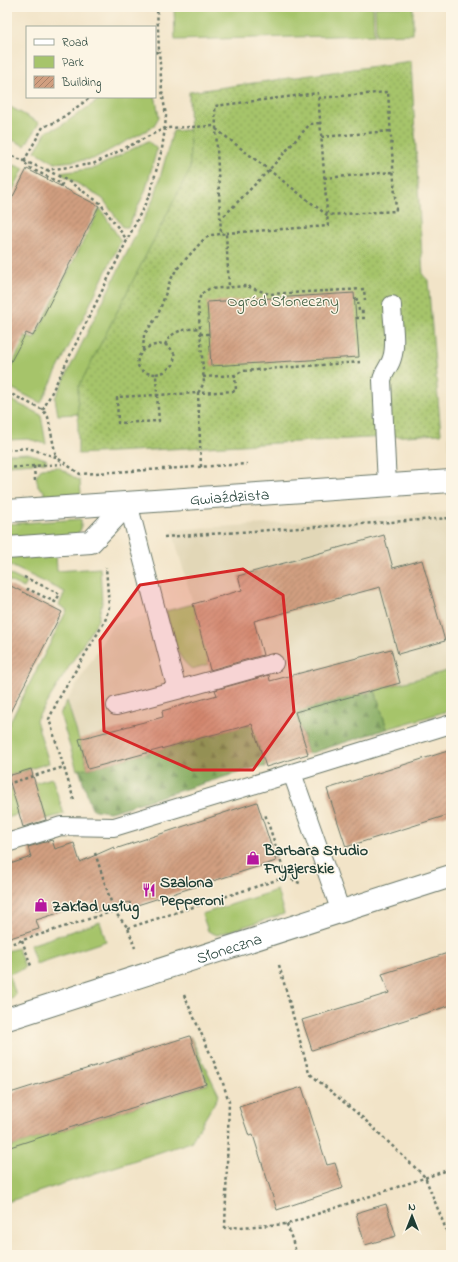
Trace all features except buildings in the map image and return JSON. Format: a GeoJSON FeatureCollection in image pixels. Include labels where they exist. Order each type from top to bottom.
{"type":"FeatureCollection","features":[{"type":"Feature","properties":{"kind":"street","name":"Gwiaździsta"},"geometry":{"type":"LineString","coordinates":[[7,511],[451,481]]}},
{"type":"Feature","properties":{"kind":"street"},"geometry":{"type":"LineString","coordinates":[[7,548],[91,542],[128,503]]}},
{"type":"Feature","properties":{"kind":"street","name":"Słoneczna"},"geometry":{"type":"LineString","coordinates":[[7,1019],[451,876]]}},
{"type":"Feature","properties":{"kind":"lane"},"geometry":{"type":"LineString","coordinates":[[387,485],[382,380],[383,374],[390,364],[394,351],[392,305]]}},
{"type":"Feature","properties":{"kind":"lane"},"geometry":{"type":"LineString","coordinates":[[128,503],[178,690]]}},
{"type":"Feature","properties":{"kind":"lane"},"geometry":{"type":"LineString","coordinates":[[116,706],[274,663]]}},
{"type":"Feature","properties":{"kind":"lane"},"geometry":{"type":"LineString","coordinates":[[7,843],[61,826],[114,827],[451,724]]}},
{"type":"Feature","properties":{"kind":"lane"},"geometry":{"type":"LineString","coordinates":[[292,773],[341,912]]}},
{"type":"Feature","properties":{"kind":"path"},"geometry":{"type":"LineString","coordinates":[[43,410],[150,194],[162,149],[166,116],[162,91],[159,51],[158,7]]}},
{"type":"Feature","properties":{"kind":"path"},"geometry":{"type":"LineString","coordinates":[[46,170],[94,164],[165,128],[216,128],[327,215],[396,211],[388,92],[318,98]]}},
{"type":"Feature","properties":{"kind":"path"},"geometry":{"type":"LineString","coordinates":[[142,350],[156,345],[169,346],[175,355],[173,365],[164,372],[156,374],[144,373],[140,370],[138,356],[142,350],[144,335],[158,315],[170,280],[176,270],[204,239],[211,235],[328,226],[318,93],[216,106],[221,234]]}},
{"type":"Feature","properties":{"kind":"path"},"geometry":{"type":"LineString","coordinates":[[24,161],[43,127],[56,122],[91,98]]}},
{"type":"Feature","properties":{"kind":"path"},"geometry":{"type":"LineString","coordinates":[[220,220],[269,170],[310,124],[320,123]]}},
{"type":"Feature","properties":{"kind":"path"},"geometry":{"type":"LineString","coordinates":[[321,137],[390,130]]}},
{"type":"Feature","properties":{"kind":"path"},"geometry":{"type":"LineString","coordinates":[[7,154],[68,181],[100,203],[127,241]]}},
{"type":"Feature","properties":{"kind":"path"},"geometry":{"type":"LineString","coordinates":[[7,163],[10,156]]}},
{"type":"Feature","properties":{"kind":"path"},"geometry":{"type":"LineString","coordinates":[[24,161],[28,167],[62,184],[60,186]]}},
{"type":"Feature","properties":{"kind":"path"},"geometry":{"type":"LineString","coordinates":[[324,178],[393,172]]}},
{"type":"Feature","properties":{"kind":"path"},"geometry":{"type":"LineString","coordinates":[[226,234],[229,287]]}},
{"type":"Feature","properties":{"kind":"path"},"geometry":{"type":"LineString","coordinates":[[201,466],[198,394],[204,384],[198,303],[201,294],[209,289],[247,286],[269,294],[364,289],[366,324]]}},
{"type":"Feature","properties":{"kind":"path"},"geometry":{"type":"LineString","coordinates":[[355,300],[358,299],[359,312],[365,312]]}},
{"type":"Feature","properties":{"kind":"path"},"geometry":{"type":"LineString","coordinates":[[356,318],[366,318]]}},
{"type":"Feature","properties":{"kind":"path"},"geometry":{"type":"LineString","coordinates":[[165,345],[167,340],[177,332],[200,328]]}},
{"type":"Feature","properties":{"kind":"path"},"geometry":{"type":"LineString","coordinates":[[200,334],[209,334]]}},
{"type":"Feature","properties":{"kind":"path"},"geometry":{"type":"LineString","coordinates":[[203,377],[235,375],[242,371],[359,362]]}},
{"type":"Feature","properties":{"kind":"path"},"geometry":{"type":"LineString","coordinates":[[156,374],[157,395],[159,421],[118,423],[117,397],[157,395],[198,394],[236,391],[235,375]]}},
{"type":"Feature","properties":{"kind":"path"},"geometry":{"type":"LineString","coordinates":[[7,392],[43,410],[48,417],[56,457]]}},
{"type":"Feature","properties":{"kind":"path"},"geometry":{"type":"LineString","coordinates":[[7,450],[28,448],[56,457],[63,464],[80,474],[248,464]]}},
{"type":"Feature","properties":{"kind":"path"},"geometry":{"type":"LineString","coordinates":[[7,468],[63,464]]}},
{"type":"Feature","properties":{"kind":"path"},"geometry":{"type":"LineString","coordinates":[[138,539],[451,518]]}},
{"type":"Feature","properties":{"kind":"path"},"geometry":{"type":"LineString","coordinates":[[71,791],[49,719],[58,700],[105,622],[109,607],[104,542],[91,542]]}},
{"type":"Feature","properties":{"kind":"path"},"geometry":{"type":"LineString","coordinates":[[20,575],[60,594],[55,602],[28,589],[26,593]]}},
{"type":"Feature","properties":{"kind":"path"},"geometry":{"type":"LineString","coordinates":[[7,784],[64,766]]}},
{"type":"Feature","properties":{"kind":"path"},"geometry":{"type":"LineString","coordinates":[[265,814],[286,877]]}},
{"type":"Feature","properties":{"kind":"path"},"geometry":{"type":"LineString","coordinates":[[93,847],[114,911],[128,928],[136,954]]}},
{"type":"Feature","properties":{"kind":"path"},"geometry":{"type":"LineString","coordinates":[[128,928],[286,877],[305,886]]}},
{"type":"Feature","properties":{"kind":"path"},"geometry":{"type":"LineString","coordinates":[[7,945],[114,911]]}},
{"type":"Feature","properties":{"kind":"path"},"geometry":{"type":"LineString","coordinates":[[22,940],[31,966]]}},
{"type":"Feature","properties":{"kind":"path"},"geometry":{"type":"LineString","coordinates":[[279,965],[309,1073],[364,1118],[426,1177],[451,1242]]}},
{"type":"Feature","properties":{"kind":"path"},"geometry":{"type":"LineString","coordinates":[[184,995],[222,1080],[229,1102],[225,1228],[287,1224],[451,1169]]}},
{"type":"Feature","properties":{"kind":"path"},"geometry":{"type":"LineString","coordinates":[[287,1224],[297,1255]]}},
{"type":"Feature","properties":{"kind":"highlighted area"},"geometry":{"type":"Polygon","coordinates":[[[243,569],[283,595],[294,712],[253,770],[192,770],[104,731],[100,640],[140,585],[243,569]]]}},
{"type":"Feature","properties":{"kind":"shaded area"},"geometry":{"type":"Polygon","coordinates":[[[448,434],[451,434],[451,670],[88,769],[67,701],[113,624],[193,604],[172,530],[450,512],[448,434]]]}},
{"type":"Feature","properties":{"kind":"green space"},"geometry":{"type":"Polygon","coordinates":[[[174,7],[373,7],[374,35],[175,40],[174,7]]]}},
{"type":"Feature","properties":{"kind":"green space"},"geometry":{"type":"Polygon","coordinates":[[[375,7],[413,7],[413,34],[376,35],[375,7]]]}},
{"type":"Feature","properties":{"kind":"green space","name":"Ogród Słoneczny"},"geometry":{"type":"Polygon","coordinates":[[[411,61],[423,275],[428,280],[441,434],[78,454],[78,388],[190,169],[189,92],[411,61]]]}},
{"type":"Feature","properties":{"kind":"green space"},"geometry":{"type":"Polygon","coordinates":[[[102,98],[156,98],[159,117],[153,127],[93,159],[55,163],[35,151],[47,131],[59,127],[102,98]]]}},
{"type":"Feature","properties":{"kind":"green space"},"geometry":{"type":"Polygon","coordinates":[[[7,105],[39,123],[25,146],[13,140],[7,147],[7,105]]]}},
{"type":"Feature","properties":{"kind":"green space"},"geometry":{"type":"Polygon","coordinates":[[[211,128],[78,414],[58,415],[55,398],[155,196],[173,131],[211,128]]]}},
{"type":"Feature","properties":{"kind":"green space"},"geometry":{"type":"Polygon","coordinates":[[[148,141],[157,149],[145,192],[128,227],[123,227],[103,199],[60,173],[95,168],[148,141]]]}},
{"type":"Feature","properties":{"kind":"green space"},"geometry":{"type":"Polygon","coordinates":[[[13,165],[24,168],[7,202],[7,177],[13,165]]]}},
{"type":"Feature","properties":{"kind":"green space"},"geometry":{"type":"Polygon","coordinates":[[[100,208],[121,241],[41,403],[7,386],[7,375],[26,336],[34,339],[100,208]]]}},
{"type":"Feature","properties":{"kind":"green space"},"geometry":{"type":"Polygon","coordinates":[[[7,398],[41,415],[46,444],[28,439],[7,440],[7,398]]]}},
{"type":"Feature","properties":{"kind":"green space"},"geometry":{"type":"Polygon","coordinates":[[[28,453],[46,459],[47,462],[7,465],[7,454],[28,453]]]}},
{"type":"Feature","properties":{"kind":"green space"},"geometry":{"type":"Polygon","coordinates":[[[58,467],[80,481],[81,494],[44,496],[44,491],[38,486],[36,476],[42,468],[58,467]]]}},
{"type":"Feature","properties":{"kind":"green space"},"geometry":{"type":"Polygon","coordinates":[[[81,519],[81,529],[76,536],[7,540],[7,524],[81,519]]]}},
{"type":"Feature","properties":{"kind":"green space"},"geometry":{"type":"Polygon","coordinates":[[[56,553],[57,571],[100,568],[102,603],[98,620],[36,720],[49,763],[7,776],[7,728],[67,610],[59,605],[65,592],[7,564],[7,556],[56,553]]]}},
{"type":"Feature","properties":{"kind":"green space"},"geometry":{"type":"Polygon","coordinates":[[[7,573],[27,583],[24,588],[7,580],[7,573]]]}},
{"type":"Feature","properties":{"kind":"green space"},"geometry":{"type":"Polygon","coordinates":[[[193,604],[209,664],[192,669],[186,664],[177,650],[166,611],[193,604]]]}},
{"type":"Feature","properties":{"kind":"green space"},"geometry":{"type":"Polygon","coordinates":[[[451,670],[451,710],[387,729],[375,690],[451,670]]]}},
{"type":"Feature","properties":{"kind":"green space"},"geometry":{"type":"Polygon","coordinates":[[[375,690],[387,729],[308,754],[300,727],[257,740],[266,767],[257,767],[110,812],[95,810],[91,807],[79,769],[88,769],[375,690]]]}},
{"type":"Feature","properties":{"kind":"green space"},"geometry":{"type":"Polygon","coordinates":[[[67,701],[88,769],[77,770],[60,714],[67,701]]]}},
{"type":"Feature","properties":{"kind":"green space"},"geometry":{"type":"Polygon","coordinates":[[[52,778],[64,814],[46,819],[42,807],[7,818],[7,791],[52,778]]]}},
{"type":"Feature","properties":{"kind":"green space"},"geometry":{"type":"Polygon","coordinates":[[[277,890],[284,914],[217,935],[208,931],[202,914],[277,890]]]}},
{"type":"Feature","properties":{"kind":"green space"},"geometry":{"type":"Polygon","coordinates":[[[100,922],[106,941],[36,964],[30,945],[100,922]]]}},
{"type":"Feature","properties":{"kind":"green space"},"geometry":{"type":"Polygon","coordinates":[[[18,948],[25,968],[9,974],[16,995],[12,999],[7,998],[7,951],[18,948]]]}},
{"type":"Feature","properties":{"kind":"green space"},"geometry":{"type":"Polygon","coordinates":[[[190,1036],[219,1095],[191,1142],[7,1202],[7,1148],[208,1084],[190,1036]]]}},
{"type":"Feature","properties":{"kind":"place","name":"Barbara Studio Fryzjerskie"},"geometry":{"type":"Point","coordinates":[253,858]}},
{"type":"Feature","properties":{"kind":"place","name":"Szalona Pepperoni"},"geometry":{"type":"Point","coordinates":[149,890]}},
{"type":"Feature","properties":{"kind":"place","name":"Zakład usług"},"geometry":{"type":"Point","coordinates":[41,905]}}]}
